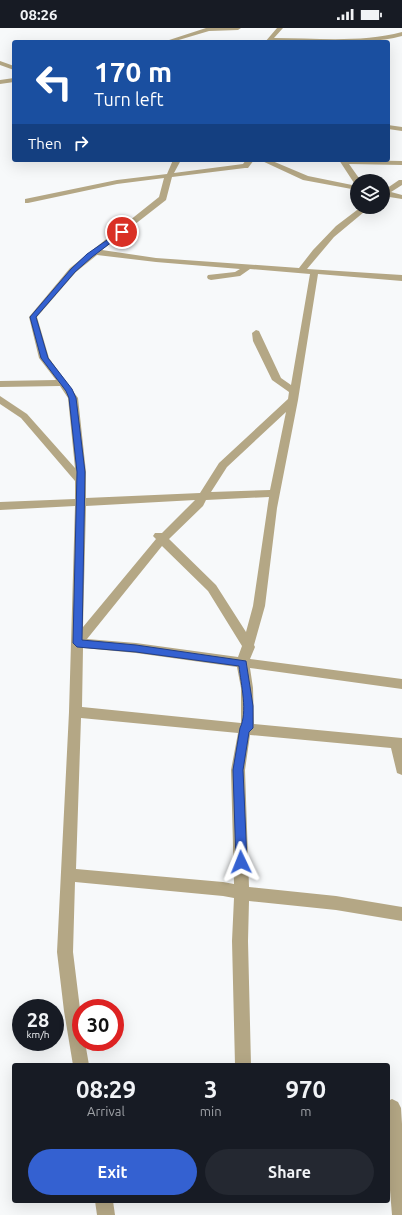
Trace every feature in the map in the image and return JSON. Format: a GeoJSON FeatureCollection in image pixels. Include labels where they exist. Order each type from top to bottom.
{"type":"FeatureCollection","features":[{"type":"Feature","properties":{"kind":"street"},"geometry":{"type":"LineString","coordinates":[[173,40],[209,29],[238,28]]}},
{"type":"Feature","properties":{"kind":"street"},"geometry":{"type":"LineString","coordinates":[[270,40],[280,28]]}},
{"type":"Feature","properties":{"kind":"street"},"geometry":{"type":"LineString","coordinates":[[355,40],[392,37],[402,34]]}},
{"type":"Feature","properties":{"kind":"street"},"geometry":{"type":"LineString","coordinates":[[0,63],[12,67]]}},
{"type":"Feature","properties":{"kind":"street"},"geometry":{"type":"LineString","coordinates":[[0,82],[12,80]]}},
{"type":"Feature","properties":{"kind":"street"},"geometry":{"type":"LineString","coordinates":[[390,127],[402,129]]}},
{"type":"Feature","properties":{"kind":"street"},"geometry":{"type":"LineString","coordinates":[[81,1063],[72,1011],[65,952],[75,712],[81,481],[73,398],[44,358],[33,317],[73,270],[110,242],[163,198],[169,176],[176,162]]}},
{"type":"Feature","properties":{"kind":"street"},"geometry":{"type":"LineString","coordinates":[[28,201],[117,182],[245,166],[248,162]]}},
{"type":"Feature","properties":{"kind":"street"},"geometry":{"type":"LineString","coordinates":[[269,162],[306,178],[350,187]]}},
{"type":"Feature","properties":{"kind":"street"},"geometry":{"type":"LineString","coordinates":[[344,162],[352,174]]}},
{"type":"Feature","properties":{"kind":"street"},"geometry":{"type":"LineString","coordinates":[[372,162],[402,163]]}},
{"type":"Feature","properties":{"kind":"street"},"geometry":{"type":"LineString","coordinates":[[390,190],[402,182]]}},
{"type":"Feature","properties":{"kind":"street"},"geometry":{"type":"LineString","coordinates":[[390,195],[402,197]]}},
{"type":"Feature","properties":{"kind":"street"},"geometry":{"type":"LineString","coordinates":[[302,270],[317,248],[357,214]]}},
{"type":"Feature","properties":{"kind":"street"},"geometry":{"type":"LineString","coordinates":[[96,252],[156,260],[402,278]]}},
{"type":"Feature","properties":{"kind":"street"},"geometry":{"type":"LineString","coordinates":[[211,277],[236,274],[250,266]]}},
{"type":"Feature","properties":{"kind":"street"},"geometry":{"type":"LineString","coordinates":[[243,1063],[240,942],[242,893],[238,770],[246,728],[247,688],[243,663],[249,647],[259,606],[275,494],[294,396],[315,271]]}},
{"type":"Feature","properties":{"kind":"street"},"geometry":{"type":"LineString","coordinates":[[256,333],[258,341],[277,380],[294,396]]}},
{"type":"Feature","properties":{"kind":"street"},"geometry":{"type":"LineString","coordinates":[[0,384],[63,383]]}},
{"type":"Feature","properties":{"kind":"street"},"geometry":{"type":"LineString","coordinates":[[77,643],[161,537],[203,498],[214,478],[224,465],[294,396]]}},
{"type":"Feature","properties":{"kind":"street"},"geometry":{"type":"LineString","coordinates":[[0,399],[24,416],[81,481]]}},
{"type":"Feature","properties":{"kind":"street"},"geometry":{"type":"LineString","coordinates":[[0,506],[275,494]]}},
{"type":"Feature","properties":{"kind":"street"},"geometry":{"type":"LineString","coordinates":[[161,537],[212,588],[249,647]]}},
{"type":"Feature","properties":{"kind":"street"},"geometry":{"type":"LineString","coordinates":[[77,643],[136,648],[402,684]]}},
{"type":"Feature","properties":{"kind":"street"},"geometry":{"type":"LineString","coordinates":[[75,712],[400,744],[402,770]]}},
{"type":"Feature","properties":{"kind":"street"},"geometry":{"type":"LineString","coordinates":[[69,875],[215,888],[242,893],[336,903],[402,914]]}},
{"type":"Feature","properties":{"kind":"street"},"geometry":{"type":"LineString","coordinates":[[394,1108],[401,1215]]}},
{"type":"Feature","properties":{"kind":"street"},"geometry":{"type":"LineString","coordinates":[[104,1203],[106,1215]]}},
{"type":"Feature","properties":{"kind":"route"},"geometry":{"type":"LineString","coordinates":[[122,232],[73,270],[33,317],[44,358],[73,398],[81,472],[77,643],[136,648],[243,663],[247,688],[248,728],[245,728],[238,770],[241,862]]}}]}
